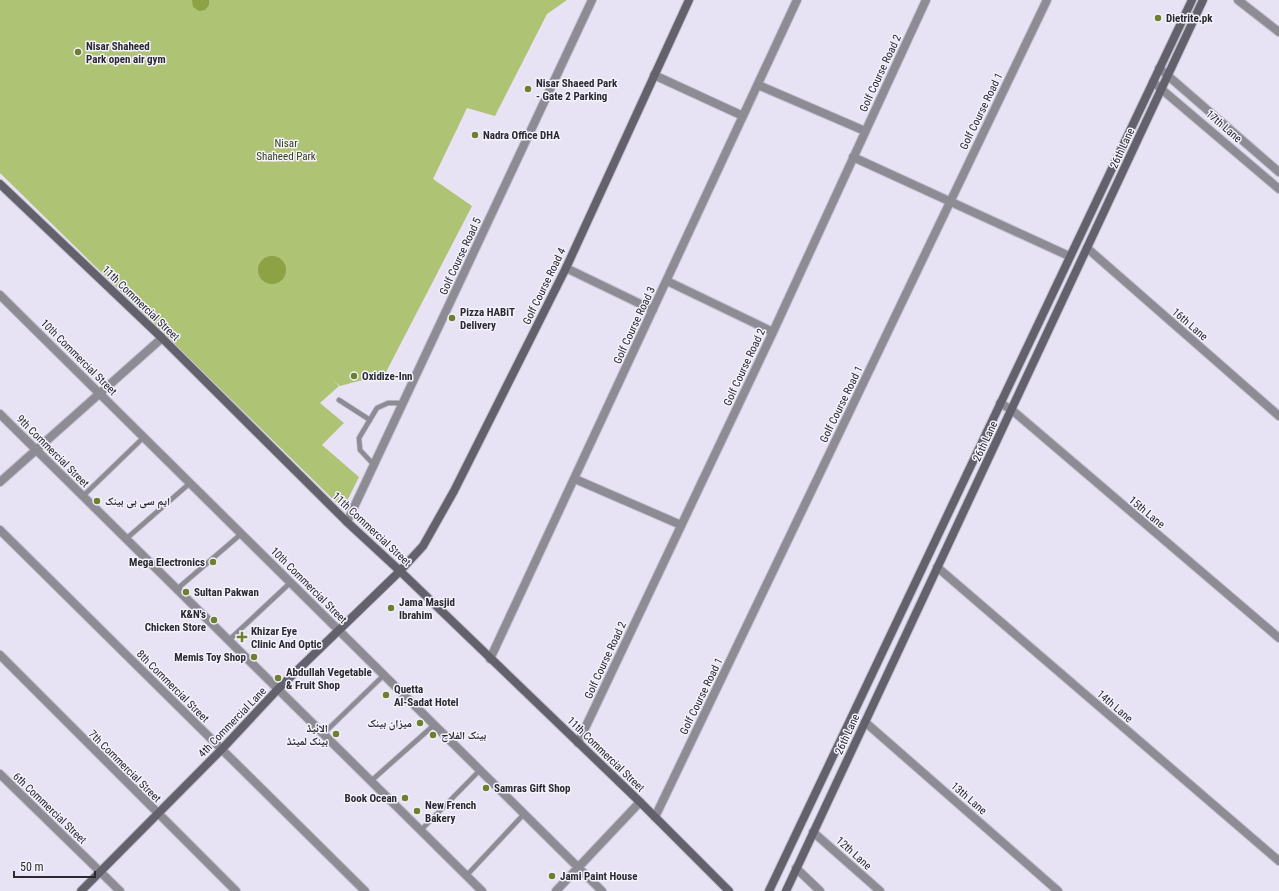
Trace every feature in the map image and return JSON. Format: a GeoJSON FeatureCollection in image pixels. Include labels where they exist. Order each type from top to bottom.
{"type":"FeatureCollection","features":[{"type":"Feature","properties":{"kind":"street","name":"Golf Course Road 5"},"geometry":{"type":"LineString","coordinates":[[347,522],[592,0]]}},
{"type":"Feature","properties":{"kind":"street","name":"Golf Course Road 4"},"geometry":{"type":"LineString","coordinates":[[400,571],[423,546],[454,491],[566,268],[689,0]]}},
{"type":"Feature","properties":{"kind":"street","name":"Golf Course Road 3"},"geometry":{"type":"LineString","coordinates":[[490,659],[797,0]]}},
{"type":"Feature","properties":{"kind":"street","name":"Golf Course Road 2"},"geometry":{"type":"LineString","coordinates":[[578,743],[773,332],[926,0]]}},
{"type":"Feature","properties":{"kind":"street","name":"Golf Course Road 1"},"geometry":{"type":"LineString","coordinates":[[655,817],[1047,0]]}},
{"type":"Feature","properties":{"kind":"street"},"geometry":{"type":"LineString","coordinates":[[769,891],[1069,256],[1192,0]]}},
{"type":"Feature","properties":{"kind":"street","name":"26th Lane"},"geometry":{"type":"LineString","coordinates":[[786,891],[1012,410],[1078,263],[1087,248],[1203,0]]}},
{"type":"Feature","properties":{"kind":"street"},"geometry":{"type":"LineString","coordinates":[[1238,0],[1279,32]]}},
{"type":"Feature","properties":{"kind":"street","name":"17th Lane"},"geometry":{"type":"LineString","coordinates":[[1159,68],[1279,172]]}},
{"type":"Feature","properties":{"kind":"street"},"geometry":{"type":"LineString","coordinates":[[654,75],[743,116]]}},
{"type":"Feature","properties":{"kind":"street","name":"17th Lane"},"geometry":{"type":"LineString","coordinates":[[1153,82],[1162,88],[1279,188]]}},
{"type":"Feature","properties":{"kind":"street"},"geometry":{"type":"LineString","coordinates":[[758,85],[865,131]]}},
{"type":"Feature","properties":{"kind":"street"},"geometry":{"type":"LineString","coordinates":[[853,157],[1069,256]]}},
{"type":"Feature","properties":{"kind":"street","name":"11th Commercial Street"},"geometry":{"type":"LineString","coordinates":[[0,184],[162,338],[347,522],[640,802],[729,891]]}},
{"type":"Feature","properties":{"kind":"street","name":"16th Lane"},"geometry":{"type":"LineString","coordinates":[[1087,248],[1279,416]]}},
{"type":"Feature","properties":{"kind":"street"},"geometry":{"type":"LineString","coordinates":[[566,268],[653,310]]}},
{"type":"Feature","properties":{"kind":"street"},"geometry":{"type":"LineString","coordinates":[[667,281],[773,332]]}},
{"type":"Feature","properties":{"kind":"street","name":"10th Commercial Street"},"geometry":{"type":"LineString","coordinates":[[0,295],[602,891]]}},
{"type":"Feature","properties":{"kind":"street"},"geometry":{"type":"LineString","coordinates":[[0,482],[162,338]]}},
{"type":"Feature","properties":{"kind":"street","name":"15th Lane"},"geometry":{"type":"LineString","coordinates":[[1000,403],[1012,410],[1279,638]]}},
{"type":"Feature","properties":{"kind":"street","name":"9th Commercial Street"},"geometry":{"type":"LineString","coordinates":[[0,414],[482,891]]}},
{"type":"Feature","properties":{"kind":"street"},"geometry":{"type":"LineString","coordinates":[[575,479],[681,525]]}},
{"type":"Feature","properties":{"kind":"street","name":"8th Commercial Street"},"geometry":{"type":"LineString","coordinates":[[0,530],[364,891]]}},
{"type":"Feature","properties":{"kind":"street","name":"14th Lane"},"geometry":{"type":"LineString","coordinates":[[937,568],[1279,861]]}},
{"type":"Feature","properties":{"kind":"street","name":"4th Commercial Lane"},"geometry":{"type":"LineString","coordinates":[[81,891],[157,813],[222,750],[278,689],[400,571]]}},
{"type":"Feature","properties":{"kind":"street","name":"7th Commercial Street"},"geometry":{"type":"LineString","coordinates":[[0,655],[236,891]]}},
{"type":"Feature","properties":{"kind":"street","name":"13th Lane"},"geometry":{"type":"LineString","coordinates":[[865,722],[1058,891]]}},
{"type":"Feature","properties":{"kind":"street","name":"6th Commercial Street"},"geometry":{"type":"LineString","coordinates":[[0,774],[120,891]]}},
{"type":"Feature","properties":{"kind":"street"},"geometry":{"type":"LineString","coordinates":[[556,891],[640,802]]}},
{"type":"Feature","properties":{"kind":"street","name":"12th Lane"},"geometry":{"type":"LineString","coordinates":[[813,832],[880,891]]}},
{"type":"Feature","properties":{"kind":"street"},"geometry":{"type":"LineString","coordinates":[[796,868],[820,891]]}},
{"type":"Feature","properties":{"kind":"lane"},"geometry":{"type":"LineString","coordinates":[[339,400],[370,420]]}},
{"type":"Feature","properties":{"kind":"lane"},"geometry":{"type":"LineString","coordinates":[[374,465],[360,450],[359,438],[377,408],[383,404],[403,403]]}},
{"type":"Feature","properties":{"kind":"lane"},"geometry":{"type":"LineString","coordinates":[[83,496],[144,438]]}},
{"type":"Feature","properties":{"kind":"lane"},"geometry":{"type":"LineString","coordinates":[[126,539],[190,483]]}},
{"type":"Feature","properties":{"kind":"lane"},"geometry":{"type":"LineString","coordinates":[[177,589],[242,534]]}},
{"type":"Feature","properties":{"kind":"lane"},"geometry":{"type":"LineString","coordinates":[[229,640],[290,582]]}},
{"type":"Feature","properties":{"kind":"lane"},"geometry":{"type":"LineString","coordinates":[[323,734],[384,675]]}},
{"type":"Feature","properties":{"kind":"lane"},"geometry":{"type":"LineString","coordinates":[[371,781],[434,724]]}},
{"type":"Feature","properties":{"kind":"lane"},"geometry":{"type":"LineString","coordinates":[[421,830],[480,770]]}},
{"type":"Feature","properties":{"kind":"lane"},"geometry":{"type":"LineString","coordinates":[[467,875],[524,814]]}},
{"type":"Feature","properties":{"kind":"green space","name":"Nisar Shaheed Park"},"geometry":{"type":"Polygon","coordinates":[[[0,0],[567,0],[547,14],[495,116],[467,108],[433,179],[472,206],[385,374],[340,386],[332,380],[339,386],[320,403],[344,423],[322,445],[359,477],[343,509],[0,173],[0,0]]]}},
{"type":"Feature","properties":{"kind":"shaded area"},"geometry":{"type":"Polygon","coordinates":[[[192,0],[209,0],[209,5],[205,10],[199,11],[193,7],[192,0]]]}},
{"type":"Feature","properties":{"kind":"shaded area"},"geometry":{"type":"Polygon","coordinates":[[[272,256],[282,260],[286,270],[282,280],[272,284],[262,280],[258,270],[262,260],[272,256]]]}},
{"type":"Feature","properties":{"kind":"place","name":"Dietrite.pk"},"geometry":{"type":"Point","coordinates":[1158,18]}},
{"type":"Feature","properties":{"kind":"place","name":"Nisar Shaheed Park open air gym"},"geometry":{"type":"Point","coordinates":[78,52]}},
{"type":"Feature","properties":{"kind":"place","name":"Nisar Shaeed Park - Gate 2 Parking"},"geometry":{"type":"Point","coordinates":[528,89]}},
{"type":"Feature","properties":{"kind":"place","name":"Nadra Office DHA"},"geometry":{"type":"Point","coordinates":[475,135]}},
{"type":"Feature","properties":{"kind":"place","name":"Pizza HABiT Delivery"},"geometry":{"type":"Point","coordinates":[452,318]}},
{"type":"Feature","properties":{"kind":"place","name":"Oxidize-Inn"},"geometry":{"type":"Point","coordinates":[354,376]}},
{"type":"Feature","properties":{"kind":"place","name":"ایم سی بی بینک"},"geometry":{"type":"Point","coordinates":[97,501]}},
{"type":"Feature","properties":{"kind":"place","name":"Mega Electronics"},"geometry":{"type":"Point","coordinates":[213,562]}},
{"type":"Feature","properties":{"kind":"place","name":"Sultan Pakwan"},"geometry":{"type":"Point","coordinates":[186,592]}},
{"type":"Feature","properties":{"kind":"place","name":"Jama Masjid Ibrahim"},"geometry":{"type":"Point","coordinates":[391,608]}},
{"type":"Feature","properties":{"kind":"place","name":"K&N's Chicken Store"},"geometry":{"type":"Point","coordinates":[214,620]}},
{"type":"Feature","properties":{"kind":"place","name":"Khizar Eye Clinic And Optic"},"geometry":{"type":"Point","coordinates":[242,637]}},
{"type":"Feature","properties":{"kind":"place","name":"Memis Toy Shop"},"geometry":{"type":"Point","coordinates":[254,657]}},
{"type":"Feature","properties":{"kind":"place","name":"Abdullah Vegetable & Fruit Shop"},"geometry":{"type":"Point","coordinates":[278,678]}},
{"type":"Feature","properties":{"kind":"place","name":"Quetta Al-Sadat Hotel"},"geometry":{"type":"Point","coordinates":[386,695]}},
{"type":"Feature","properties":{"kind":"place","name":"میزان بینک"},"geometry":{"type":"Point","coordinates":[420,723]}},
{"type":"Feature","properties":{"kind":"place","name":"الائیڈ بینک لمیٹڈ"},"geometry":{"type":"Point","coordinates":[336,734]}},
{"type":"Feature","properties":{"kind":"place","name":"بینک الفلاح"},"geometry":{"type":"Point","coordinates":[433,735]}},
{"type":"Feature","properties":{"kind":"place","name":"Samras Gift Shop"},"geometry":{"type":"Point","coordinates":[486,788]}},
{"type":"Feature","properties":{"kind":"place","name":"Book Ocean"},"geometry":{"type":"Point","coordinates":[405,798]}},
{"type":"Feature","properties":{"kind":"place","name":"New French Bakery"},"geometry":{"type":"Point","coordinates":[417,811]}},
{"type":"Feature","properties":{"kind":"place","name":"Jami Paint House"},"geometry":{"type":"Point","coordinates":[552,876]}}]}
